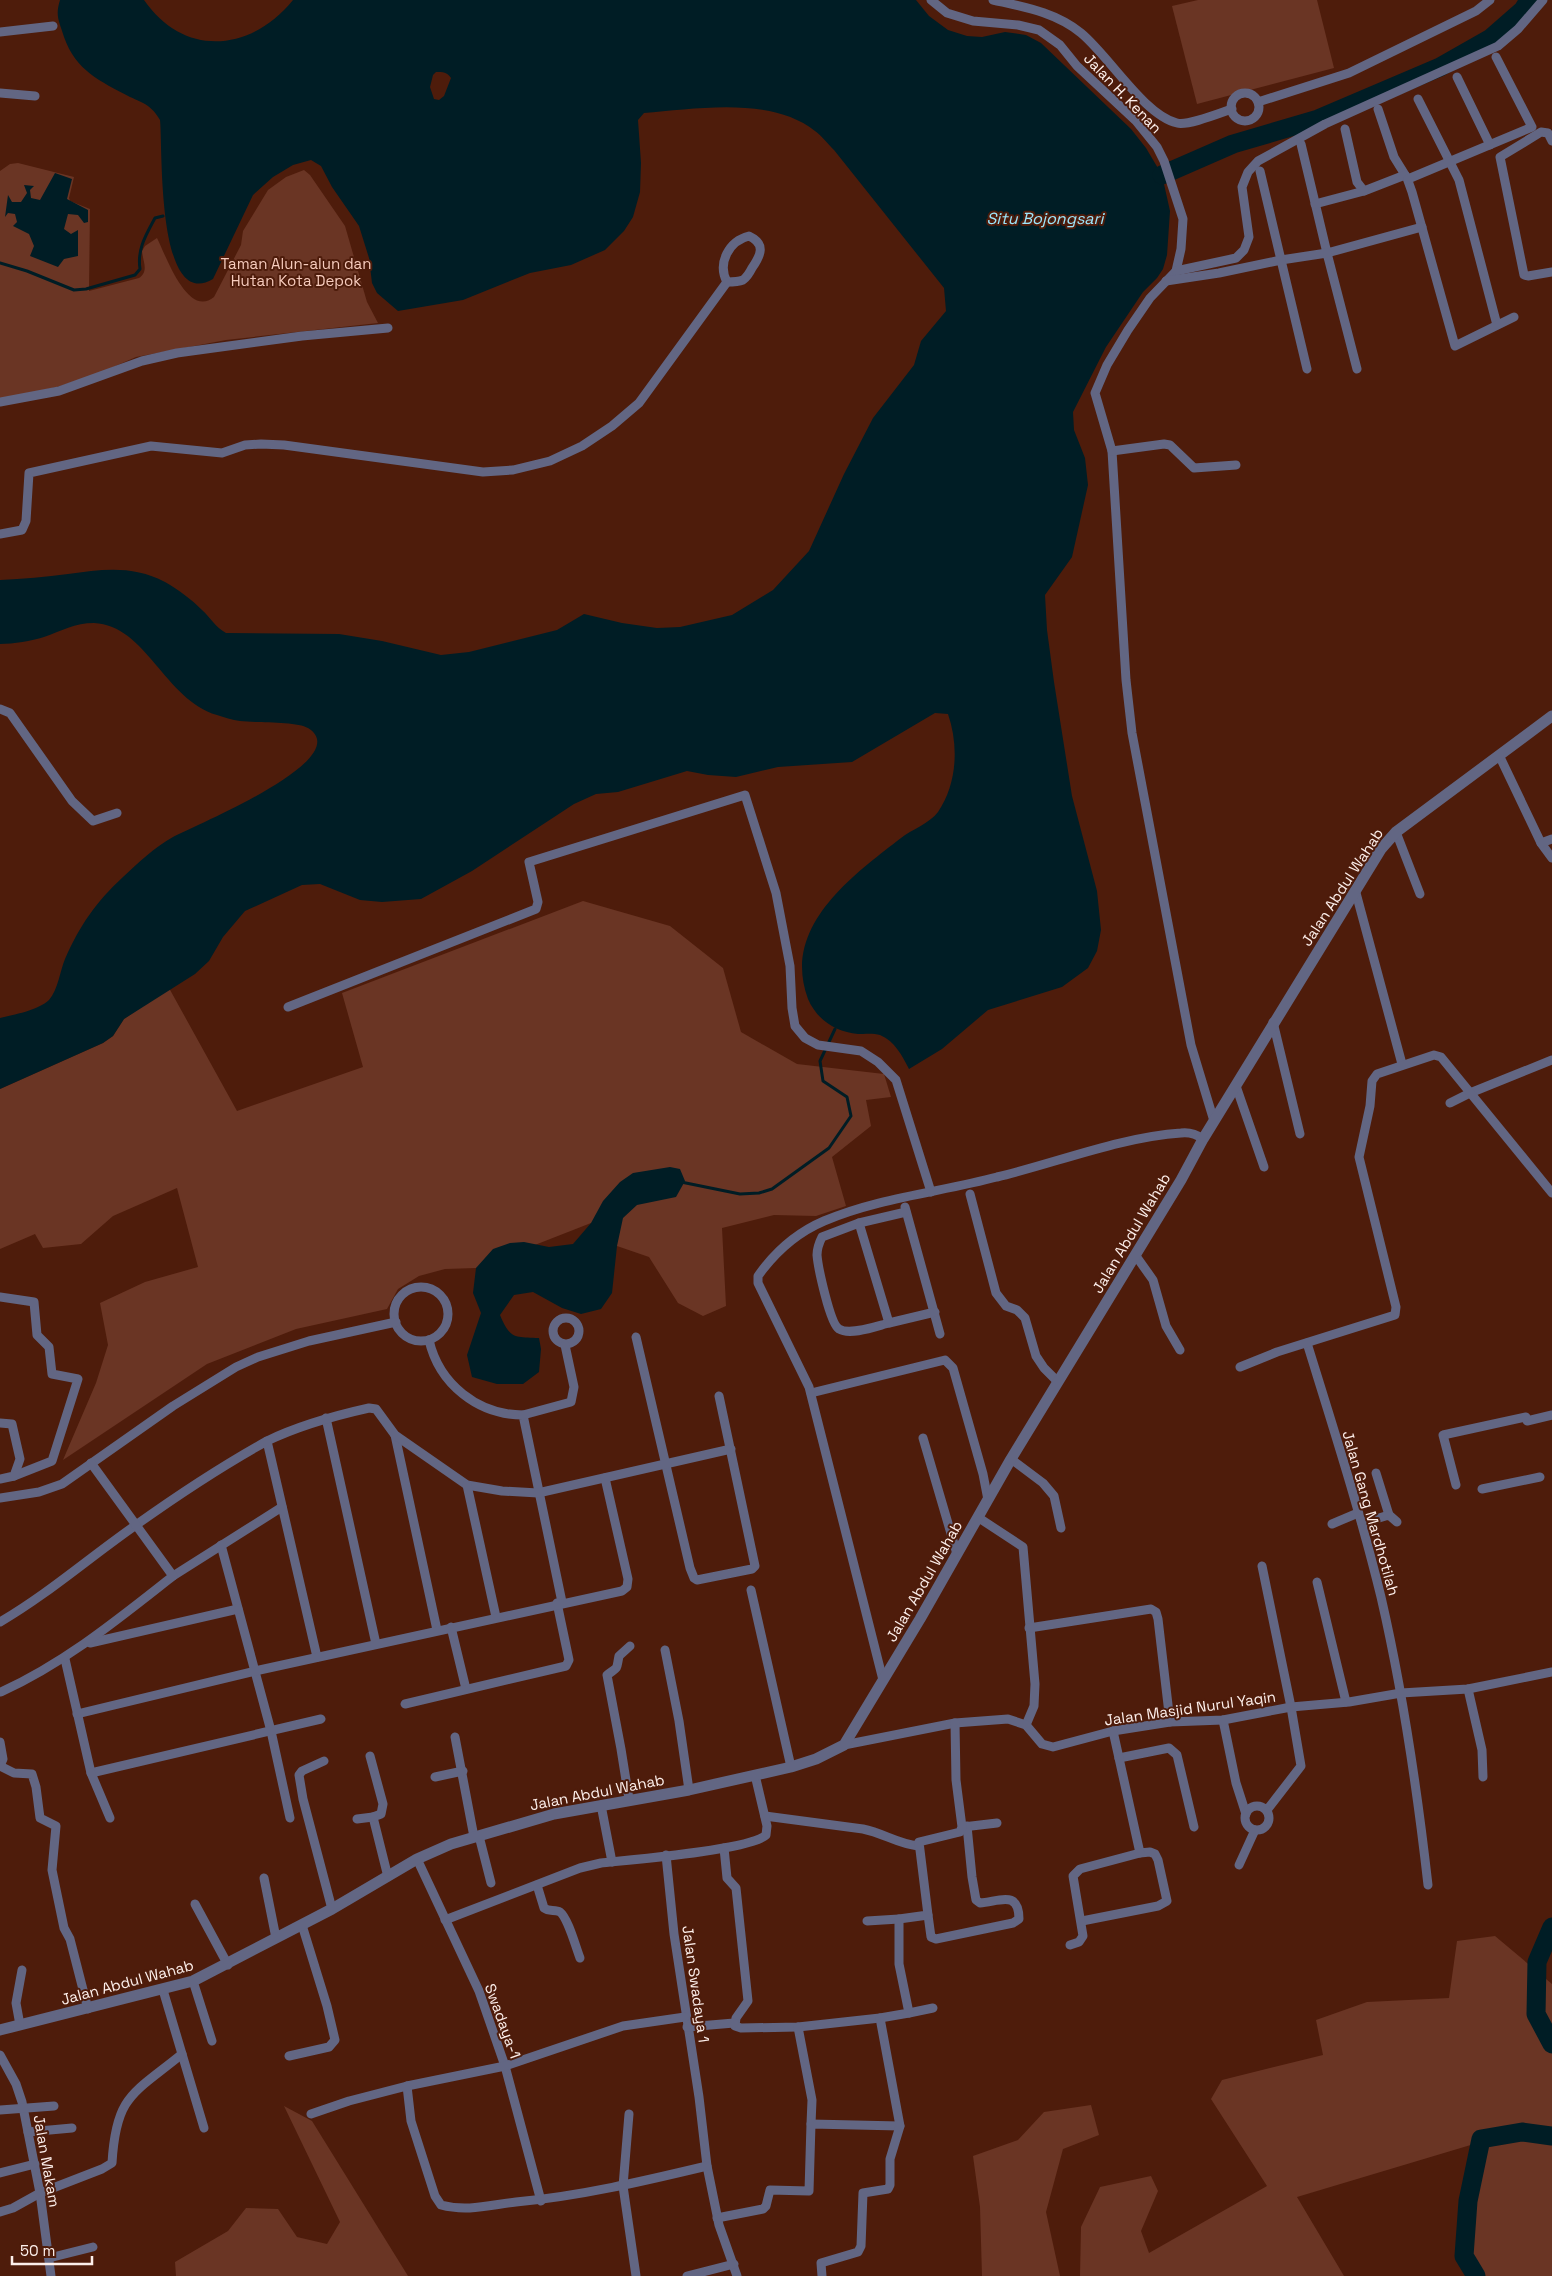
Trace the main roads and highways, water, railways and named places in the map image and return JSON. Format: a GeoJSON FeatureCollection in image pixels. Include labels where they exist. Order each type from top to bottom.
{"type":"FeatureCollection","features":[{"type":"Feature","properties":{"kind":"water","name":"Situ Bojongsari"},"geometry":{"type":"Polygon","coordinates":[[[60,0],[144,0],[160,19],[178,32],[198,39],[218,41],[238,38],[258,30],[276,17],[293,0],[916,0],[929,16],[948,30],[967,36],[982,37],[1005,32],[1026,35],[1041,43],[1131,129],[1146,148],[1162,175],[1170,211],[1167,255],[1163,269],[1143,292],[1106,347],[1073,412],[1074,430],[1085,458],[1088,485],[1072,557],[1045,595],[1047,630],[1072,796],[1097,891],[1101,930],[1097,951],[1088,968],[1062,987],[988,1010],[942,1049],[909,1069],[898,1049],[890,1041],[880,1035],[850,1033],[835,1028],[822,1019],[812,1006],[808,999],[802,973],[804,949],[813,926],[826,906],[843,887],[901,838],[935,816],[944,801],[952,777],[955,752],[954,739],[948,714],[935,713],[852,762],[778,767],[736,777],[687,771],[618,792],[596,794],[574,804],[472,871],[421,899],[382,902],[360,900],[320,884],[302,885],[245,911],[223,937],[209,961],[195,974],[124,1019],[113,1036],[103,1043],[0,1089],[0,1018],[33,1009],[45,1004],[49,1000],[55,991],[65,959],[77,935],[105,896],[123,877],[166,841],[237,806],[292,773],[311,757],[317,741],[308,728],[303,726],[286,723],[237,721],[199,707],[183,695],[128,636],[112,627],[94,623],[81,624],[34,640],[0,644],[0,580],[106,570],[141,573],[165,582],[185,595],[226,633],[339,634],[382,641],[441,655],[469,652],[557,630],[584,614],[622,623],[657,628],[680,627],[732,615],[773,590],[809,551],[844,474],[873,418],[914,365],[921,341],[946,311],[944,288],[820,135],[797,120],[777,113],[732,107],[644,113],[638,120],[641,163],[640,192],[633,217],[624,231],[605,250],[571,265],[530,273],[463,300],[398,311],[377,293],[372,283],[369,258],[359,226],[332,187],[321,166],[311,160],[293,165],[273,177],[253,195],[213,279],[194,283],[181,272],[172,251],[166,222],[163,191],[160,120],[154,111],[147,106],[99,80],[82,67],[69,49],[64,37],[58,18],[60,0]],[[436,72],[433,75],[430,87],[434,99],[439,100],[444,96],[451,78],[446,73],[436,72]]]}},
{"type":"Feature","properties":{"kind":"water"},"geometry":{"type":"Polygon","coordinates":[[[55,173],[72,179],[67,199],[88,210],[88,222],[84,223],[78,215],[68,214],[64,229],[71,234],[78,230],[78,256],[64,259],[58,267],[30,256],[34,246],[29,234],[13,226],[17,222],[15,214],[8,213],[5,217],[8,195],[12,202],[21,202],[27,193],[24,185],[34,186],[30,190],[31,198],[40,200],[55,173]]]}},
{"type":"Feature","properties":{"kind":"water"},"geometry":{"type":"Polygon","coordinates":[[[670,1167],[680,1169],[685,1181],[676,1197],[637,1205],[623,1218],[617,1246],[612,1293],[601,1309],[581,1314],[562,1308],[533,1292],[514,1295],[500,1315],[510,1333],[518,1337],[539,1338],[541,1349],[539,1372],[523,1384],[497,1384],[472,1377],[467,1355],[481,1313],[473,1293],[476,1268],[493,1249],[510,1243],[524,1242],[549,1247],[573,1244],[591,1223],[603,1201],[620,1182],[633,1173],[670,1167]]]}},
{"type":"Feature","properties":{"kind":"waterway"},"geometry":{"type":"LineString","coordinates":[[1162,175],[1233,144],[1318,119],[1440,67],[1491,38],[1523,10],[1529,0]]}},
{"type":"Feature","properties":{"kind":"waterway"},"geometry":{"type":"LineString","coordinates":[[0,263],[27,271],[74,290],[86,289],[135,275],[140,269],[141,249],[146,236],[155,218],[163,216]]}},
{"type":"Feature","properties":{"kind":"waterway"},"geometry":{"type":"LineString","coordinates":[[681,1182],[740,1194],[759,1193],[772,1189],[829,1148],[851,1116],[847,1097],[823,1081],[820,1061],[835,1029]]}},
{"type":"Feature","properties":{"kind":"waterway"},"geometry":{"type":"LineString","coordinates":[[1552,1927],[1537,1962],[1536,2014],[1552,2044]]}},
{"type":"Feature","properties":{"kind":"waterway"},"geometry":{"type":"LineString","coordinates":[[1476,2276],[1464,2256],[1468,2201],[1481,2139],[1522,2132],[1552,2136]]}},
{"type":"Feature","properties":{"kind":"park label","name":"Taman Alun-alun dan Hutan Kota Depok"},"geometry":{"type":"Point","coordinates":[296,272]}}]}
